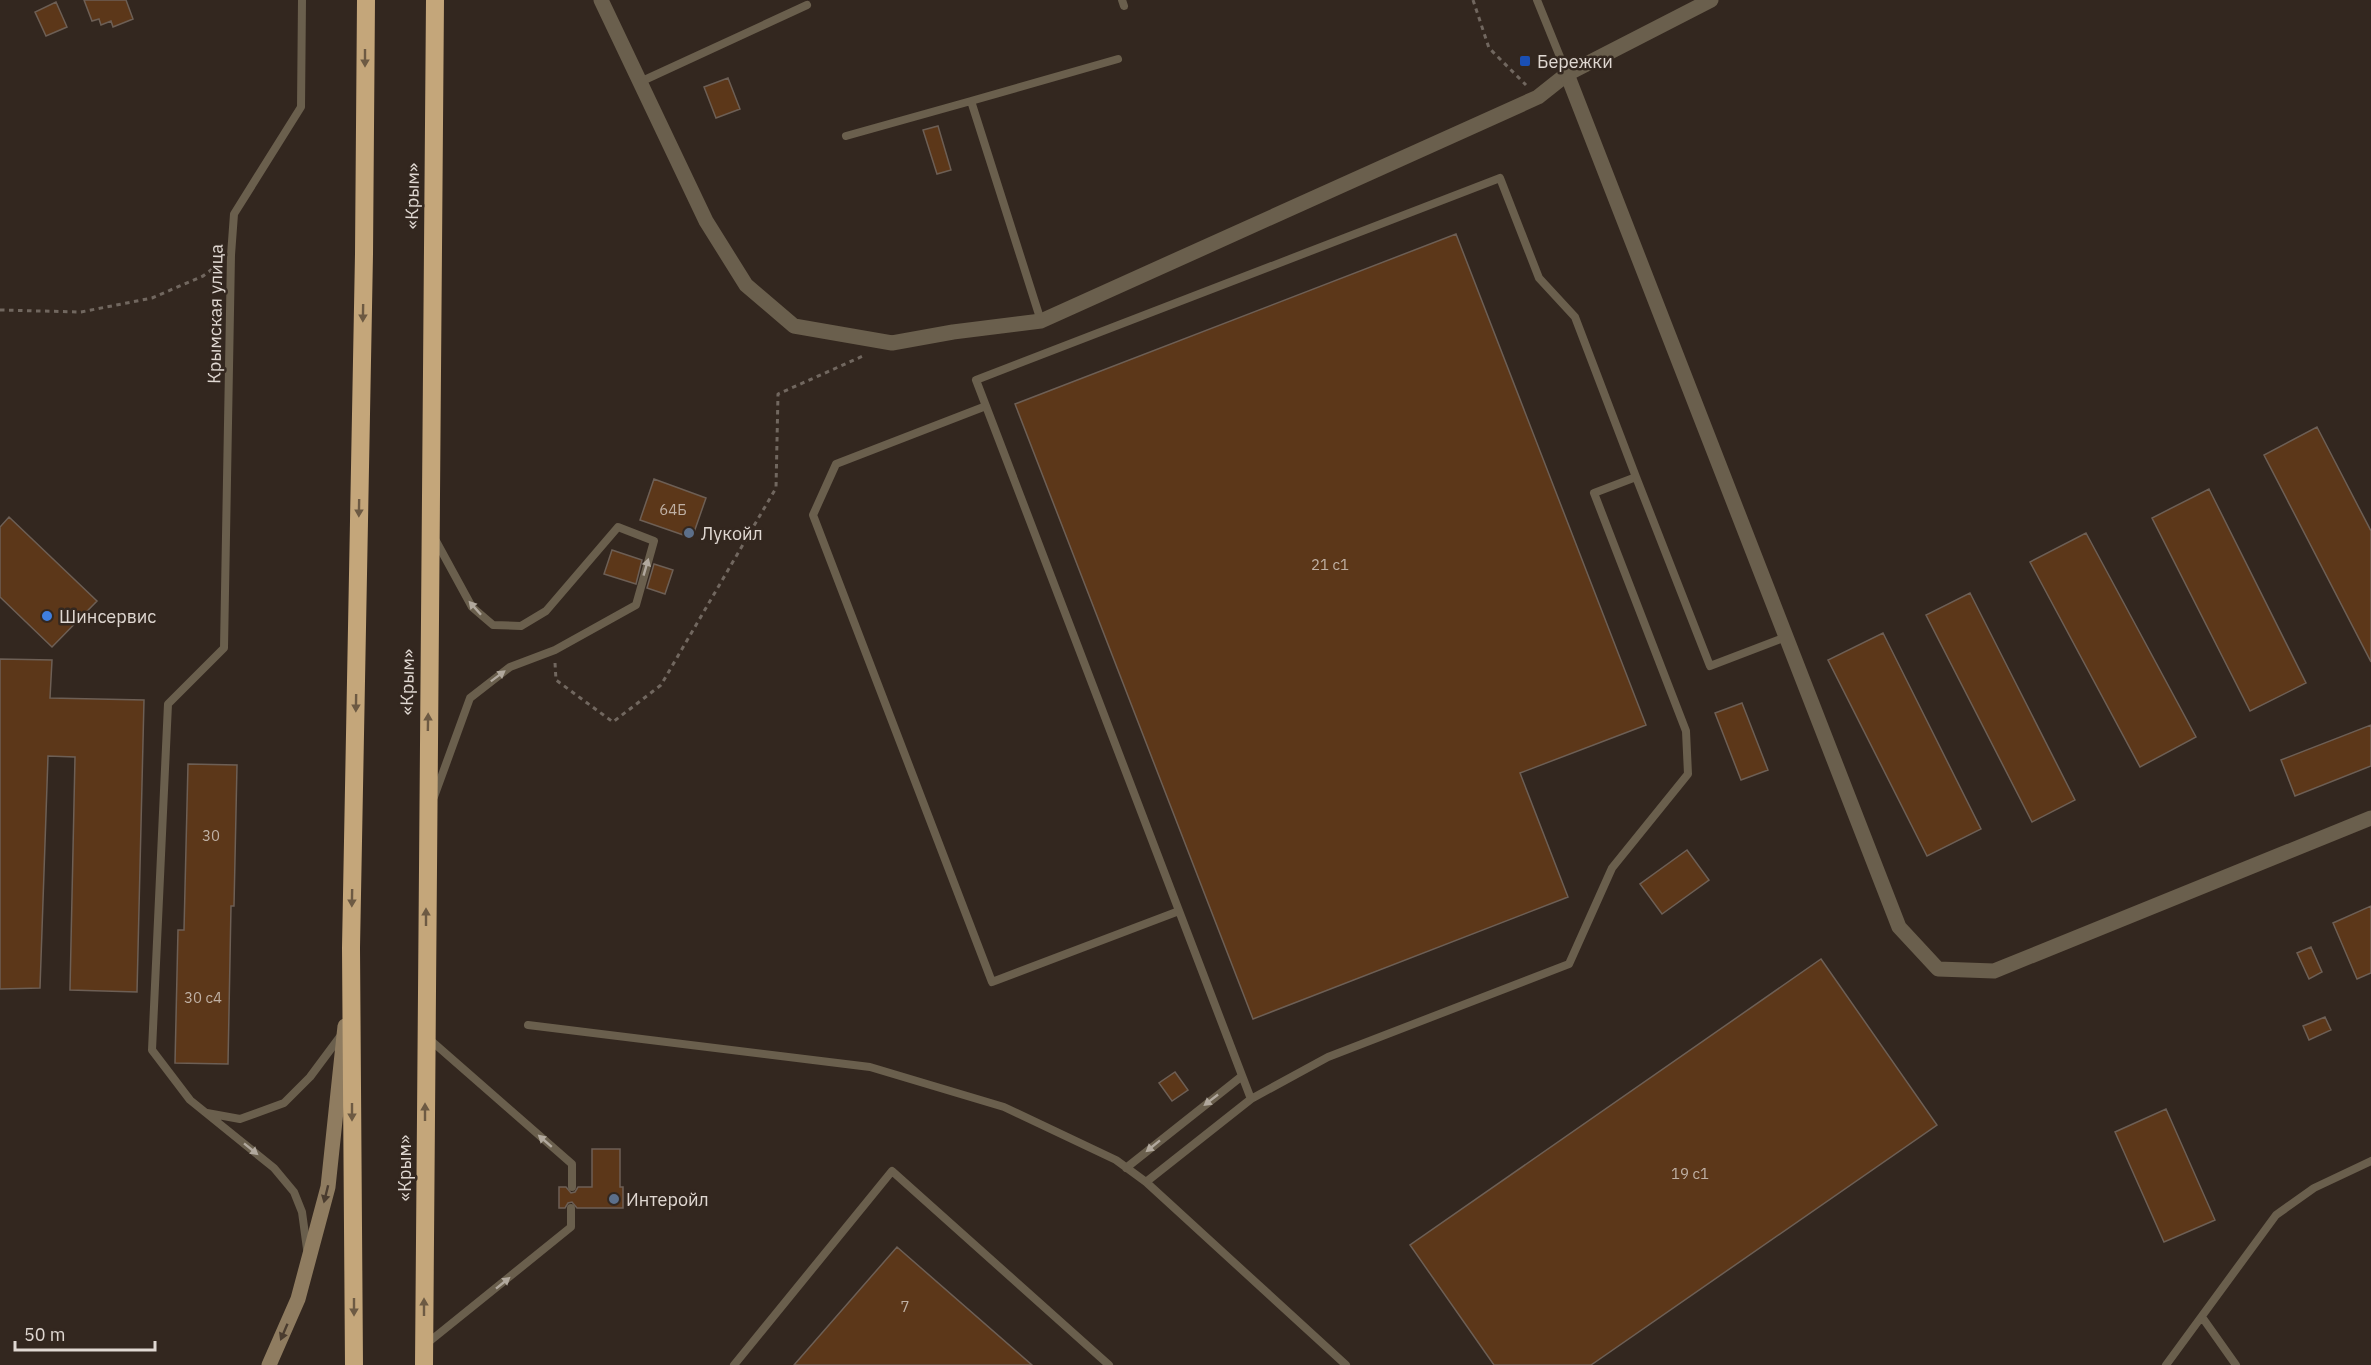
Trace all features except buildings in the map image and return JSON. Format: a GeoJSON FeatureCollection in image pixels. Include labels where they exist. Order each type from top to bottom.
{"type":"FeatureCollection","features":[{"type":"Feature","properties":{"kind":"highway"},"geometry":{"type":"LineString","coordinates":[[354,1365],[351,948],[364,254],[366,0]]}},
{"type":"Feature","properties":{"kind":"highway","name":"«Крым»"},"geometry":{"type":"LineString","coordinates":[[424,1365],[435,0]]}},
{"type":"Feature","properties":{"kind":"main road"},"geometry":{"type":"LineString","coordinates":[[269,1365],[298,1299],[328,1187],[351,948]]}},
{"type":"Feature","properties":{"kind":"street"},"geometry":{"type":"LineString","coordinates":[[601,0],[706,221],[746,285],[794,326],[892,343],[953,332],[1041,321],[1538,97],[1567,74],[1711,0]]}},
{"type":"Feature","properties":{"kind":"street"},"geometry":{"type":"LineString","coordinates":[[1567,74],[1899,927],[1938,969],[1994,971],[2371,818]]}},
{"type":"Feature","properties":{"kind":"lane","name":"Крымская улица"},"geometry":{"type":"LineString","coordinates":[[206,1113],[190,1100],[152,1050],[168,704],[224,648],[231,255],[234,214],[301,107],[302,0]]}},
{"type":"Feature","properties":{"kind":"lane"},"geometry":{"type":"LineString","coordinates":[[1537,0],[1567,74]]}},
{"type":"Feature","properties":{"kind":"lane"},"geometry":{"type":"LineString","coordinates":[[640,82],[807,5]]}},
{"type":"Feature","properties":{"kind":"lane"},"geometry":{"type":"LineString","coordinates":[[846,136],[1118,59]]}},
{"type":"Feature","properties":{"kind":"lane"},"geometry":{"type":"LineString","coordinates":[[971,101],[1041,321]]}},
{"type":"Feature","properties":{"kind":"lane"},"geometry":{"type":"LineString","coordinates":[[1251,1100],[976,380],[1500,178],[1539,278],[1575,317],[1710,666],[1786,637]]}},
{"type":"Feature","properties":{"kind":"lane"},"geometry":{"type":"LineString","coordinates":[[986,406],[836,464],[813,514],[911,771],[992,982],[1179,911]]}},
{"type":"Feature","properties":{"kind":"lane"},"geometry":{"type":"LineString","coordinates":[[1146,1182],[1251,1100],[1328,1057],[1569,964],[1612,868],[1688,774],[1686,731],[1594,493],[1636,477]]}},
{"type":"Feature","properties":{"kind":"lane"},"geometry":{"type":"LineString","coordinates":[[427,818],[470,698],[510,667],[555,650],[636,605],[654,541],[618,527],[546,611],[521,626],[493,625],[472,608],[430,530]]}},
{"type":"Feature","properties":{"kind":"lane"},"geometry":{"type":"LineString","coordinates":[[528,1024],[870,1067],[1004,1107],[1116,1160],[1146,1182],[1346,1365]]}},
{"type":"Feature","properties":{"kind":"lane"},"geometry":{"type":"LineString","coordinates":[[206,1113],[240,1119],[285,1103],[310,1077],[344,1030]]}},
{"type":"Feature","properties":{"kind":"lane"},"geometry":{"type":"LineString","coordinates":[[425,1036],[572,1164],[572,1187]]}},
{"type":"Feature","properties":{"kind":"lane"},"geometry":{"type":"LineString","coordinates":[[1126,1167],[1242,1076]]}},
{"type":"Feature","properties":{"kind":"lane"},"geometry":{"type":"LineString","coordinates":[[206,1113],[274,1168],[294,1192],[302,1212],[308,1258]]}},
{"type":"Feature","properties":{"kind":"lane"},"geometry":{"type":"LineString","coordinates":[[2166,1365],[2276,1215],[2314,1188],[2371,1161]]}},
{"type":"Feature","properties":{"kind":"lane"},"geometry":{"type":"LineString","coordinates":[[734,1365],[892,1171],[1108,1365]]}},
{"type":"Feature","properties":{"kind":"lane"},"geometry":{"type":"LineString","coordinates":[[424,1346],[572,1227],[572,1208]]}},
{"type":"Feature","properties":{"kind":"lane"},"geometry":{"type":"LineString","coordinates":[[2202,1317],[2236,1365]]}},
{"type":"Feature","properties":{"kind":"path"},"geometry":{"type":"LineString","coordinates":[[1473,0],[1489,48],[1538,97]]}},
{"type":"Feature","properties":{"kind":"path"},"geometry":{"type":"LineString","coordinates":[[0,310],[81,312],[152,298],[203,276],[231,255]]}},
{"type":"Feature","properties":{"kind":"path"},"geometry":{"type":"LineString","coordinates":[[555,650],[556,680],[613,722],[661,686],[776,488],[778,394],[892,343]]}},
{"type":"Feature","properties":{"kind":"place","name":"Бережки"},"geometry":{"type":"Point","coordinates":[1525,61]}},
{"type":"Feature","properties":{"kind":"place","name":"Лукойл"},"geometry":{"type":"Point","coordinates":[689,533]}},
{"type":"Feature","properties":{"kind":"place","name":"Шинсервис"},"geometry":{"type":"Point","coordinates":[47,616]}},
{"type":"Feature","properties":{"kind":"place","name":"Интеройл"},"geometry":{"type":"Point","coordinates":[614,1199]}}]}
